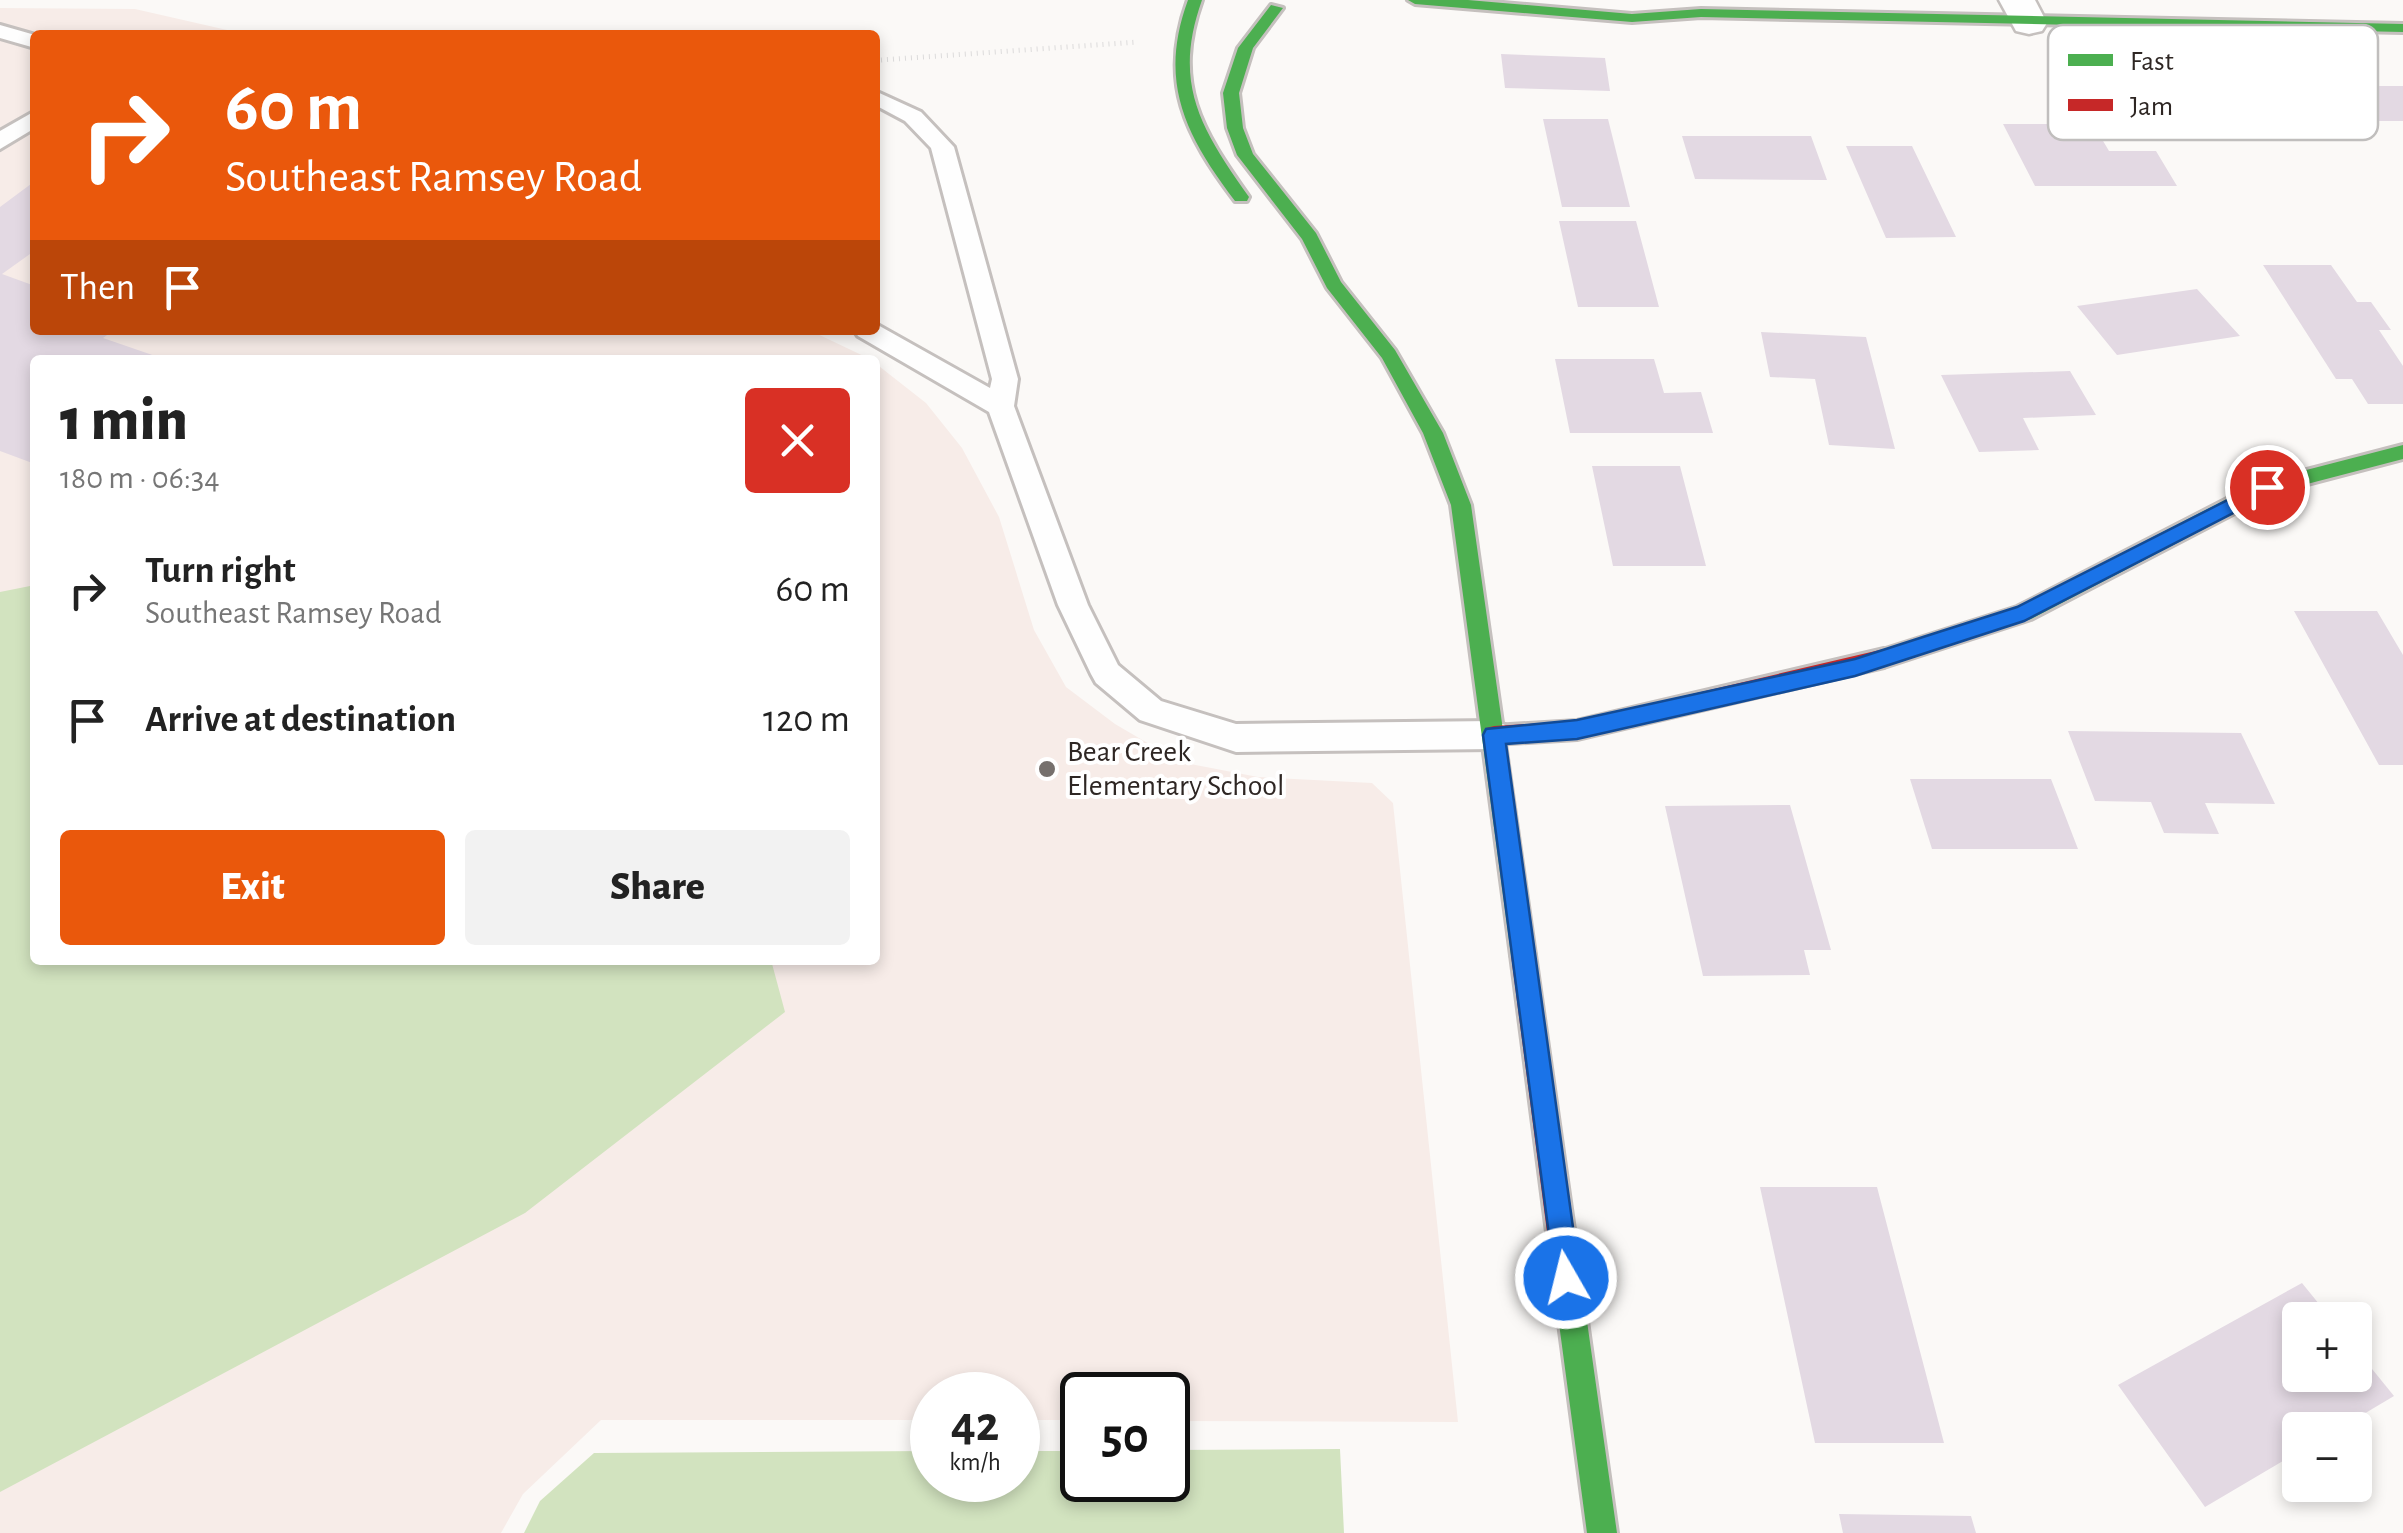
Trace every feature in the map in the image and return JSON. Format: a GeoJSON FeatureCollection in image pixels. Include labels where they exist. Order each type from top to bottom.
{"type":"FeatureCollection","features":[{"type":"Feature","properties":{"kind":"street"},"geometry":{"type":"LineString","coordinates":[[1196,0],[1183,43],[1181,95],[1185,114],[1210,160],[1258,216]]}},
{"type":"Feature","properties":{"kind":"street"},"geometry":{"type":"LineString","coordinates":[[1414,0],[1632,18],[1701,13],[2023,12],[2332,25]]}},
{"type":"Feature","properties":{"kind":"street"},"geometry":{"type":"LineString","coordinates":[[1632,0],[1701,13]]}},
{"type":"Feature","properties":{"kind":"street"},"geometry":{"type":"LineString","coordinates":[[1248,9],[1300,2]]}},
{"type":"Feature","properties":{"kind":"street"},"geometry":{"type":"LineString","coordinates":[[1276,8],[1246,48],[1231,93],[1235,128],[1245,155],[1310,237],[1334,284],[1388,354],[1433,433],[1460,505],[1602,1533]]}},
{"type":"Feature","properties":{"kind":"street"},"geometry":{"type":"LineString","coordinates":[[2378,27],[2403,28]]}},
{"type":"Feature","properties":{"kind":"street"},"geometry":{"type":"LineString","coordinates":[[1294,255],[1334,284]]}},
{"type":"Feature","properties":{"kind":"street"},"geometry":{"type":"LineString","coordinates":[[1494,735],[1577,730],[1855,668],[2024,613],[2267,487],[2403,452]]}},
{"type":"Feature","properties":{"kind":"lane"},"geometry":{"type":"LineString","coordinates":[[0,31],[30,40]]}},
{"type":"Feature","properties":{"kind":"lane"},"geometry":{"type":"LineString","coordinates":[[880,100],[924,123],[942,147],[1005,379],[1000,406],[1073,605],[1107,674],[1151,711],[1236,738],[1494,735]]}},
{"type":"Feature","properties":{"kind":"lane"},"geometry":{"type":"LineString","coordinates":[[0,142],[30,121]]}},
{"type":"Feature","properties":{"kind":"lane"},"geometry":{"type":"LineString","coordinates":[[876,335],[1000,406]]}},
{"type":"Feature","properties":{"kind":"path"},"geometry":{"type":"LineString","coordinates":[[880,60],[1145,42]]}},
{"type":"Feature","properties":{"kind":"shaded area","name":"Bear Creek Elementary School"},"geometry":{"type":"Polygon","coordinates":[[[0,8],[135,9],[227,30],[30,30],[30,335],[820,335],[862,355],[30,355],[30,965],[880,965],[880,367],[926,403],[962,448],[999,517],[1034,630],[1066,687],[1115,724],[1180,762],[1258,777],[1372,783],[1393,803],[1458,1422],[1190,1421],[1190,1372],[1060,1372],[1060,1420],[1040,1420],[1040,1372],[910,1372],[910,1420],[601,1420],[523,1494],[501,1533],[0,1533],[0,8]]]}},
{"type":"Feature","properties":{"kind":"green space"},"geometry":{"type":"Polygon","coordinates":[[[30,586],[30,965],[772,965],[785,1012],[525,1213],[0,1492],[0,592],[30,586]]]}},
{"type":"Feature","properties":{"kind":"green space"},"geometry":{"type":"Polygon","coordinates":[[[1340,1449],[1344,1533],[524,1533],[540,1501],[594,1453],[910,1451],[910,1502],[1040,1502],[1040,1451],[1060,1451],[1060,1502],[1190,1502],[1190,1450],[1340,1449]]]}},
{"type":"Feature","properties":{"kind":"building"},"geometry":{"type":"Polygon","coordinates":[[[1501,54],[1605,58],[1610,91],[1505,88],[1501,54]]]}},
{"type":"Feature","properties":{"kind":"building"},"geometry":{"type":"Polygon","coordinates":[[[2378,86],[2403,86],[2403,121],[2378,121],[2378,86]]]}},
{"type":"Feature","properties":{"kind":"building"},"geometry":{"type":"Polygon","coordinates":[[[1543,119],[1608,119],[1630,207],[1562,207],[1543,119]]]}},
{"type":"Feature","properties":{"kind":"building"},"geometry":{"type":"Polygon","coordinates":[[[2003,124],[2048,124],[2048,140],[2102,140],[2109,151],[2156,151],[2177,186],[2035,186],[2003,124]]]}},
{"type":"Feature","properties":{"kind":"building"},"geometry":{"type":"Polygon","coordinates":[[[1682,136],[1811,136],[1827,180],[1695,179],[1682,136]]]}},
{"type":"Feature","properties":{"kind":"building"},"geometry":{"type":"Polygon","coordinates":[[[1846,146],[1912,146],[1956,237],[1886,238],[1846,146]]]}},
{"type":"Feature","properties":{"kind":"building"},"geometry":{"type":"Polygon","coordinates":[[[30,185],[30,254],[2,274],[30,284],[30,335],[107,335],[103,338],[152,355],[30,355],[30,462],[0,451],[0,207],[30,185]]]}},
{"type":"Feature","properties":{"kind":"building"},"geometry":{"type":"Polygon","coordinates":[[[1559,221],[1636,221],[1659,307],[1578,307],[1559,221]]]}},
{"type":"Feature","properties":{"kind":"building"},"geometry":{"type":"Polygon","coordinates":[[[2263,265],[2331,265],[2357,302],[2371,302],[2391,330],[2379,330],[2403,366],[2403,404],[2368,404],[2352,379],[2336,379],[2263,265]]]}},
{"type":"Feature","properties":{"kind":"building"},"geometry":{"type":"Polygon","coordinates":[[[2197,289],[2240,336],[2117,355],[2077,306],[2197,289]]]}},
{"type":"Feature","properties":{"kind":"building"},"geometry":{"type":"Polygon","coordinates":[[[1761,332],[1866,337],[1895,449],[1829,445],[1815,379],[1770,377],[1761,332]]]}},
{"type":"Feature","properties":{"kind":"building"},"geometry":{"type":"Polygon","coordinates":[[[1555,359],[1654,359],[1664,393],[1701,392],[1713,433],[1570,433],[1555,359]]]}},
{"type":"Feature","properties":{"kind":"building"},"geometry":{"type":"Polygon","coordinates":[[[2070,371],[2096,415],[2023,418],[2039,450],[1979,452],[1941,375],[2070,371]]]}},
{"type":"Feature","properties":{"kind":"building"},"geometry":{"type":"Polygon","coordinates":[[[1592,466],[1680,466],[1706,566],[1613,566],[1592,466]]]}},
{"type":"Feature","properties":{"kind":"building"},"geometry":{"type":"Polygon","coordinates":[[[2294,611],[2377,611],[2403,655],[2403,765],[2379,765],[2294,611]]]}},
{"type":"Feature","properties":{"kind":"building"},"geometry":{"type":"Polygon","coordinates":[[[2068,731],[2241,733],[2275,804],[2205,803],[2219,834],[2164,833],[2151,802],[2095,801],[2068,731]]]}},
{"type":"Feature","properties":{"kind":"building"},"geometry":{"type":"Polygon","coordinates":[[[1910,779],[2051,779],[2078,849],[1932,849],[1910,779]]]}},
{"type":"Feature","properties":{"kind":"building"},"geometry":{"type":"Polygon","coordinates":[[[1790,805],[1831,950],[1804,950],[1810,975],[1703,976],[1665,806],[1790,805]]]}},
{"type":"Feature","properties":{"kind":"building"},"geometry":{"type":"Polygon","coordinates":[[[1760,1187],[1877,1187],[1944,1443],[1815,1443],[1760,1187]]]}},
{"type":"Feature","properties":{"kind":"building"},"geometry":{"type":"Polygon","coordinates":[[[2302,1283],[2317,1302],[2282,1302],[2282,1392],[2372,1392],[2372,1369],[2394,1396],[2367,1412],[2282,1412],[2282,1462],[2205,1507],[2118,1385],[2302,1283]]]}},
{"type":"Feature","properties":{"kind":"building"},"geometry":{"type":"Polygon","coordinates":[[[1839,1514],[1971,1516],[1976,1533],[1843,1533],[1839,1514]]]}},
{"type":"Feature","properties":{"kind":"traffic: fast"},"geometry":{"type":"LineString","coordinates":[[1195,0],[1181,54],[1187,105],[1209,153],[1241,197]]}},
{"type":"Feature","properties":{"kind":"traffic: fast"},"geometry":{"type":"LineString","coordinates":[[1415,0],[1632,18],[1701,13],[2263,25]]}},
{"type":"Feature","properties":{"kind":"traffic: fast"},"geometry":{"type":"LineString","coordinates":[[1276,8],[1246,48],[1231,93],[1235,128],[1245,155],[1310,237],[1333,284],[1389,354],[1433,433],[1461,505],[1523,955]]}},
{"type":"Feature","properties":{"kind":"traffic: fast"},"geometry":{"type":"LineString","coordinates":[[2378,27],[2403,28]]}},
{"type":"Feature","properties":{"kind":"traffic: fast"},"geometry":{"type":"LineString","coordinates":[[1884,658],[2024,613],[2267,487],[2403,452]]}},
{"type":"Feature","properties":{"kind":"traffic: fast"},"geometry":{"type":"LineString","coordinates":[[1568,1286],[1602,1533]]}},
{"type":"Feature","properties":{"kind":"traffic: jam"},"geometry":{"type":"LineString","coordinates":[[1494,735],[1577,730],[1884,658]]}},
{"type":"Feature","properties":{"kind":"traffic: jam"},"geometry":{"type":"LineString","coordinates":[[1523,955],[1568,1286]]}},
{"type":"Feature","properties":{"kind":"place","name":"Bear Creek Elementary School"},"geometry":{"type":"Point","coordinates":[1047,769]}},
{"type":"Feature","properties":{"kind":"route"},"geometry":{"type":"LineString","coordinates":[[1566,1278],[1494,735],[1577,730],[1855,668],[2024,613],[2267,487]]}}]}
